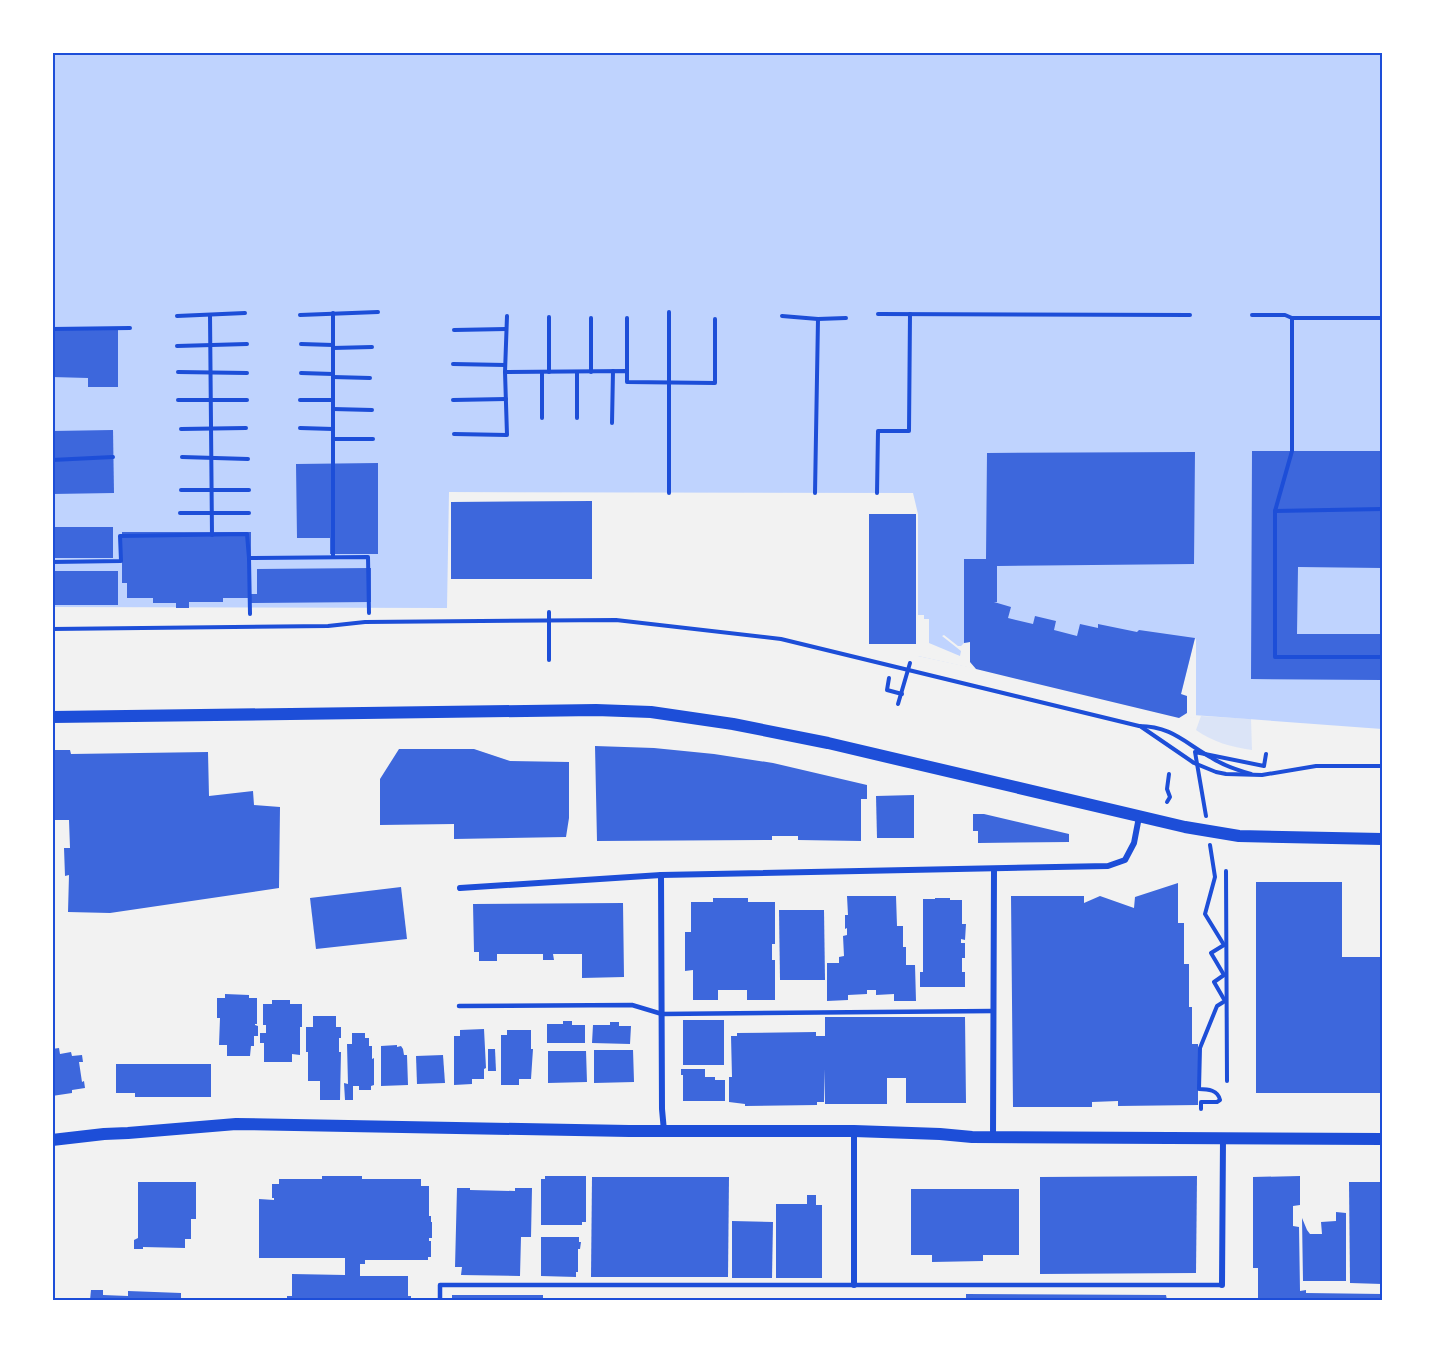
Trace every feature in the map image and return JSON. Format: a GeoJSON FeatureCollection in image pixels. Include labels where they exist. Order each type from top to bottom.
{"type":"FeatureCollection","features":[{"type":"Feature","properties":{"kind":"main road"},"geometry":{"type":"LineString","coordinates":[[52,717],[596,710],[651,712],[733,724],[817,741],[1185,827],[1239,836],[1383,839]]}},
{"type":"Feature","properties":{"kind":"main road"},"geometry":{"type":"LineString","coordinates":[[52,1140],[236,1125],[664,1131],[854,1131],[993,1137],[1383,1138]]}},
{"type":"Feature","properties":{"kind":"street"},"geometry":{"type":"LineString","coordinates":[[460,888],[661,875],[1108,867],[1125,860],[1134,843],[1139,817]]}},
{"type":"Feature","properties":{"kind":"street"},"geometry":{"type":"LineString","coordinates":[[993,1137],[994,869]]}},
{"type":"Feature","properties":{"kind":"street"},"geometry":{"type":"LineString","coordinates":[[661,875],[664,1131]]}},
{"type":"Feature","properties":{"kind":"street"},"geometry":{"type":"LineString","coordinates":[[854,1131],[854,1285]]}},
{"type":"Feature","properties":{"kind":"street"},"geometry":{"type":"LineString","coordinates":[[1222,1285],[1223,1137]]}},
{"type":"Feature","properties":{"kind":"lane"},"geometry":{"type":"LineString","coordinates":[[459,1006],[632,1005],[662,1014],[993,1011]]}},
{"type":"Feature","properties":{"kind":"lane"},"geometry":{"type":"LineString","coordinates":[[440,1300],[440,1285],[1222,1285]]}},
{"type":"Feature","properties":{"kind":"path"},"geometry":{"type":"LineString","coordinates":[[300,315],[378,312]]}},
{"type":"Feature","properties":{"kind":"path"},"geometry":{"type":"LineString","coordinates":[[669,312],[669,492]]}},
{"type":"Feature","properties":{"kind":"path"},"geometry":{"type":"LineString","coordinates":[[177,316],[245,313]]}},
{"type":"Feature","properties":{"kind":"path"},"geometry":{"type":"LineString","coordinates":[[333,313],[333,557]]}},
{"type":"Feature","properties":{"kind":"path"},"geometry":{"type":"LineString","coordinates":[[878,314],[1190,315]]}},
{"type":"Feature","properties":{"kind":"path"},"geometry":{"type":"LineString","coordinates":[[876,493],[878,431],[909,431],[910,314]]}},
{"type":"Feature","properties":{"kind":"path"},"geometry":{"type":"LineString","coordinates":[[210,315],[212,534]]}},
{"type":"Feature","properties":{"kind":"path"},"geometry":{"type":"LineString","coordinates":[[1252,315],[1285,315],[1292,318],[1383,318]]}},
{"type":"Feature","properties":{"kind":"path"},"geometry":{"type":"LineString","coordinates":[[454,434],[507,435],[505,365],[507,316]]}},
{"type":"Feature","properties":{"kind":"path"},"geometry":{"type":"LineString","coordinates":[[782,316],[818,319],[846,318]]}},
{"type":"Feature","properties":{"kind":"path"},"geometry":{"type":"LineString","coordinates":[[549,317],[549,372]]}},
{"type":"Feature","properties":{"kind":"path"},"geometry":{"type":"LineString","coordinates":[[591,318],[591,372]]}},
{"type":"Feature","properties":{"kind":"path"},"geometry":{"type":"LineString","coordinates":[[627,318],[627,382],[715,383],[715,319]]}},
{"type":"Feature","properties":{"kind":"path"},"geometry":{"type":"LineString","coordinates":[[1292,318],[1292,451],[1275,511],[1275,657],[1383,657]]}},
{"type":"Feature","properties":{"kind":"path"},"geometry":{"type":"LineString","coordinates":[[815,493],[818,319]]}},
{"type":"Feature","properties":{"kind":"path"},"geometry":{"type":"LineString","coordinates":[[52,329],[130,328]]}},
{"type":"Feature","properties":{"kind":"path"},"geometry":{"type":"LineString","coordinates":[[454,330],[506,329]]}},
{"type":"Feature","properties":{"kind":"path"},"geometry":{"type":"LineString","coordinates":[[177,346],[247,344]]}},
{"type":"Feature","properties":{"kind":"path"},"geometry":{"type":"LineString","coordinates":[[301,344],[372,347]]}},
{"type":"Feature","properties":{"kind":"path"},"geometry":{"type":"LineString","coordinates":[[453,364],[505,365]]}},
{"type":"Feature","properties":{"kind":"path"},"geometry":{"type":"LineString","coordinates":[[612,423],[613,371]]}},
{"type":"Feature","properties":{"kind":"path"},"geometry":{"type":"LineString","coordinates":[[505,372],[627,371]]}},
{"type":"Feature","properties":{"kind":"path"},"geometry":{"type":"LineString","coordinates":[[178,372],[247,373]]}},
{"type":"Feature","properties":{"kind":"path"},"geometry":{"type":"LineString","coordinates":[[542,372],[542,418]]}},
{"type":"Feature","properties":{"kind":"path"},"geometry":{"type":"LineString","coordinates":[[577,372],[577,418]]}},
{"type":"Feature","properties":{"kind":"path"},"geometry":{"type":"LineString","coordinates":[[301,373],[370,378]]}},
{"type":"Feature","properties":{"kind":"path"},"geometry":{"type":"LineString","coordinates":[[453,400],[506,399]]}},
{"type":"Feature","properties":{"kind":"path"},"geometry":{"type":"LineString","coordinates":[[178,400],[247,400]]}},
{"type":"Feature","properties":{"kind":"path"},"geometry":{"type":"LineString","coordinates":[[300,400],[333,400]]}},
{"type":"Feature","properties":{"kind":"path"},"geometry":{"type":"LineString","coordinates":[[333,409],[372,410]]}},
{"type":"Feature","properties":{"kind":"path"},"geometry":{"type":"LineString","coordinates":[[181,429],[246,428]]}},
{"type":"Feature","properties":{"kind":"path"},"geometry":{"type":"LineString","coordinates":[[300,428],[333,429]]}},
{"type":"Feature","properties":{"kind":"path"},"geometry":{"type":"LineString","coordinates":[[333,439],[373,439]]}},
{"type":"Feature","properties":{"kind":"path"},"geometry":{"type":"LineString","coordinates":[[52,460],[114,457]]}},
{"type":"Feature","properties":{"kind":"path"},"geometry":{"type":"LineString","coordinates":[[182,457],[248,459]]}},
{"type":"Feature","properties":{"kind":"path"},"geometry":{"type":"LineString","coordinates":[[181,490],[249,490]]}},
{"type":"Feature","properties":{"kind":"path"},"geometry":{"type":"LineString","coordinates":[[1275,511],[1383,509]]}},
{"type":"Feature","properties":{"kind":"path"},"geometry":{"type":"LineString","coordinates":[[180,513],[249,513]]}},
{"type":"Feature","properties":{"kind":"path"},"geometry":{"type":"LineString","coordinates":[[52,562],[121,561],[120,536],[247,534],[250,614]]}},
{"type":"Feature","properties":{"kind":"path"},"geometry":{"type":"LineString","coordinates":[[249,558],[368,557],[369,613]]}},
{"type":"Feature","properties":{"kind":"path"},"geometry":{"type":"LineString","coordinates":[[549,612],[549,660]]}},
{"type":"Feature","properties":{"kind":"path"},"geometry":{"type":"LineString","coordinates":[[52,629],[328,626],[365,621],[616,620],[781,639],[1139,726],[1163,729],[1178,736],[1210,758],[1251,774]]}},
{"type":"Feature","properties":{"kind":"path"},"geometry":{"type":"LineString","coordinates":[[898,704],[910,663]]}},
{"type":"Feature","properties":{"kind":"path"},"geometry":{"type":"LineString","coordinates":[[889,678],[887,690],[902,694]]}},
{"type":"Feature","properties":{"kind":"path"},"geometry":{"type":"LineString","coordinates":[[1139,726],[1186,758],[1206,769],[1226,774],[1276,774],[1316,766],[1383,766]]}},
{"type":"Feature","properties":{"kind":"path"},"geometry":{"type":"LineString","coordinates":[[1195,752],[1264,766],[1266,754]]}},
{"type":"Feature","properties":{"kind":"path"},"geometry":{"type":"LineString","coordinates":[[1167,802],[1170,797],[1167,789],[1169,774]]}},
{"type":"Feature","properties":{"kind":"path"},"geometry":{"type":"LineString","coordinates":[[1160,789],[1167,789]]}},
{"type":"Feature","properties":{"kind":"path"},"geometry":{"type":"LineString","coordinates":[[1226,871],[1227,1081]]}},
{"type":"Feature","properties":{"kind":"path"},"geometry":{"type":"LineString","coordinates":[[1201,1109],[1201,1102],[1220,1100],[1215,1092],[1209,1089],[1199,1089],[1200,1048],[1217,1006],[1225,1000],[1214,982],[1224,975],[1211,953],[1224,945],[1216,932]]}},
{"type":"Feature","properties":{"kind":"shaded area"},"geometry":{"type":"Polygon","coordinates":[[[1201,716],[1251,719],[1252,750],[1222,743],[1196,730],[1201,716]]]}},
{"type":"Feature","properties":{"kind":"water"},"geometry":{"type":"Polygon","coordinates":[[[53,53],[1382,53],[1382,729],[1193,715],[918,656],[918,514],[913,493],[449,492],[447,608],[53,607],[53,53]]]}},
{"type":"Feature","properties":{"kind":"pier"},"geometry":{"type":"Polygon","coordinates":[[[918,615],[924,615],[924,619],[929,619],[929,643],[960,656],[961,651],[942,636],[944,635],[958,646],[970,642],[976,669],[918,656],[918,615]]]}},
{"type":"Feature","properties":{"kind":"pier"},"geometry":{"type":"Polygon","coordinates":[[[1195,638],[1196,718],[1182,716],[1181,694],[1195,638]]]}},
{"type":"Feature","properties":{"kind":"building"},"geometry":{"type":"Polygon","coordinates":[[[118,329],[118,387],[88,387],[88,378],[52,377],[52,330],[118,329]]]}},
{"type":"Feature","properties":{"kind":"building"},"geometry":{"type":"Polygon","coordinates":[[[113,430],[114,493],[52,494],[52,431],[113,430]]]}},
{"type":"Feature","properties":{"kind":"building"},"geometry":{"type":"Polygon","coordinates":[[[1252,451],[1382,451],[1382,568],[1298,567],[1297,634],[1382,634],[1382,680],[1251,679],[1252,451]]]}},
{"type":"Feature","properties":{"kind":"building"},"geometry":{"type":"Polygon","coordinates":[[[1195,452],[1194,564],[997,566],[997,602],[994,602],[1011,607],[1008,618],[1033,624],[1035,616],[1056,621],[1054,630],[1077,636],[1080,624],[1098,628],[1098,624],[1137,632],[1139,630],[1195,638],[1181,694],[1187,696],[1187,713],[1179,718],[976,669],[970,662],[970,642],[964,643],[964,559],[986,559],[987,453],[1195,452]]]}},
{"type":"Feature","properties":{"kind":"building"},"geometry":{"type":"Polygon","coordinates":[[[378,463],[378,554],[330,554],[330,538],[297,538],[296,464],[378,463]]]}},
{"type":"Feature","properties":{"kind":"building"},"geometry":{"type":"Polygon","coordinates":[[[592,501],[592,579],[451,579],[451,502],[592,501]]]}},
{"type":"Feature","properties":{"kind":"building"},"geometry":{"type":"Polygon","coordinates":[[[869,514],[916,514],[916,644],[869,644],[869,514]]]}},
{"type":"Feature","properties":{"kind":"building"},"geometry":{"type":"Polygon","coordinates":[[[52,527],[113,527],[113,558],[52,558],[52,527]]]}},
{"type":"Feature","properties":{"kind":"building"},"geometry":{"type":"Polygon","coordinates":[[[122,532],[251,532],[251,594],[257,594],[257,569],[371,568],[371,602],[251,603],[251,598],[223,598],[223,602],[189,602],[189,608],[176,608],[176,603],[153,603],[153,598],[127,598],[127,583],[122,583],[122,532]]]}},
{"type":"Feature","properties":{"kind":"building"},"geometry":{"type":"Polygon","coordinates":[[[52,571],[118,571],[118,605],[52,605],[52,571]]]}},
{"type":"Feature","properties":{"kind":"building"},"geometry":{"type":"Polygon","coordinates":[[[595,746],[654,748],[714,754],[773,763],[867,785],[867,799],[861,799],[861,841],[798,840],[798,836],[772,836],[772,840],[597,841],[595,746]]]}},
{"type":"Feature","properties":{"kind":"building"},"geometry":{"type":"Polygon","coordinates":[[[399,749],[474,749],[510,761],[569,762],[569,818],[566,837],[454,839],[454,824],[380,825],[380,779],[399,749]]]}},
{"type":"Feature","properties":{"kind":"building"},"geometry":{"type":"Polygon","coordinates":[[[52,750],[70,750],[71,754],[208,752],[209,796],[253,791],[254,805],[280,807],[279,888],[110,913],[68,912],[69,875],[65,876],[64,848],[70,848],[69,820],[52,820],[52,750]]]}},
{"type":"Feature","properties":{"kind":"building"},"geometry":{"type":"Polygon","coordinates":[[[914,795],[914,838],[877,838],[876,796],[914,795]]]}},
{"type":"Feature","properties":{"kind":"building"},"geometry":{"type":"Polygon","coordinates":[[[973,814],[984,814],[1069,834],[1069,842],[978,843],[978,831],[973,831],[973,814]]]}},
{"type":"Feature","properties":{"kind":"building"},"geometry":{"type":"Polygon","coordinates":[[[1256,882],[1342,882],[1342,957],[1382,957],[1382,1093],[1256,1093],[1256,882]]]}},
{"type":"Feature","properties":{"kind":"building"},"geometry":{"type":"Polygon","coordinates":[[[1178,883],[1178,923],[1184,923],[1184,964],[1189,964],[1192,1044],[1198,1044],[1198,1105],[1118,1106],[1118,1101],[1092,1102],[1092,1107],[1013,1107],[1011,896],[1084,896],[1084,903],[1100,896],[1134,908],[1135,897],[1178,883]]]}},
{"type":"Feature","properties":{"kind":"building"},"geometry":{"type":"Polygon","coordinates":[[[401,887],[407,939],[316,949],[310,898],[401,887]]]}},
{"type":"Feature","properties":{"kind":"building"},"geometry":{"type":"Polygon","coordinates":[[[847,896],[896,896],[897,926],[903,926],[906,965],[915,965],[916,1001],[894,1001],[894,994],[876,995],[876,990],[867,990],[867,994],[848,995],[848,1000],[827,1001],[827,963],[839,963],[839,957],[844,956],[843,936],[847,935],[845,915],[848,915],[847,896]]]}},
{"type":"Feature","properties":{"kind":"building"},"geometry":{"type":"Polygon","coordinates":[[[713,898],[748,898],[748,902],[775,902],[775,944],[772,944],[772,960],[775,960],[775,1000],[747,1000],[747,990],[718,990],[718,1000],[693,1000],[693,970],[685,971],[685,932],[691,932],[691,902],[713,902],[713,898]]]}},
{"type":"Feature","properties":{"kind":"building"},"geometry":{"type":"Polygon","coordinates":[[[923,899],[962,900],[962,924],[966,924],[965,940],[961,939],[961,943],[965,943],[962,972],[965,972],[965,987],[920,987],[920,972],[923,972],[923,899]]]}},
{"type":"Feature","properties":{"kind":"building"},"geometry":{"type":"Polygon","coordinates":[[[623,903],[624,977],[582,978],[582,954],[553,954],[554,960],[543,960],[543,954],[497,954],[497,961],[479,961],[479,952],[474,952],[473,904],[623,903]]]}},
{"type":"Feature","properties":{"kind":"building"},"geometry":{"type":"Polygon","coordinates":[[[779,910],[824,910],[825,980],[780,980],[779,910]]]}},
{"type":"Feature","properties":{"kind":"building"},"geometry":{"type":"Polygon","coordinates":[[[225,994],[249,995],[249,998],[257,998],[257,1024],[255,1025],[258,1026],[258,1036],[254,1036],[254,1046],[251,1046],[250,1056],[227,1056],[227,1045],[219,1045],[220,1018],[217,1018],[217,998],[225,998],[225,994]]]}},
{"type":"Feature","properties":{"kind":"building"},"geometry":{"type":"Polygon","coordinates":[[[272,1000],[290,1000],[290,1004],[302,1004],[300,1055],[292,1054],[292,1062],[264,1062],[264,1043],[260,1043],[260,1033],[266,1033],[266,1025],[263,1025],[263,1004],[272,1004],[272,1000]]]}},
{"type":"Feature","properties":{"kind":"building"},"geometry":{"type":"Polygon","coordinates":[[[313,1016],[336,1016],[336,1027],[341,1027],[341,1038],[339,1038],[340,1100],[320,1100],[320,1081],[308,1081],[306,1027],[313,1027],[313,1016]]]}},
{"type":"Feature","properties":{"kind":"building"},"geometry":{"type":"Polygon","coordinates":[[[825,1017],[965,1017],[966,1103],[906,1103],[906,1078],[887,1078],[887,1104],[825,1104],[825,1069],[824,1102],[817,1102],[817,1105],[745,1106],[745,1104],[729,1102],[729,1077],[732,1077],[731,1036],[737,1036],[737,1033],[816,1032],[816,1036],[825,1036],[825,1017]]]}},
{"type":"Feature","properties":{"kind":"building"},"geometry":{"type":"Polygon","coordinates":[[[683,1020],[724,1020],[724,1065],[683,1065],[683,1020]]]}},
{"type":"Feature","properties":{"kind":"building"},"geometry":{"type":"Polygon","coordinates":[[[563,1021],[572,1021],[572,1025],[585,1025],[585,1043],[547,1043],[547,1024],[563,1024],[563,1021]]]}},
{"type":"Feature","properties":{"kind":"building"},"geometry":{"type":"Polygon","coordinates":[[[610,1022],[619,1022],[619,1026],[631,1026],[630,1044],[592,1043],[593,1025],[610,1025],[610,1022]]]}},
{"type":"Feature","properties":{"kind":"building"},"geometry":{"type":"Polygon","coordinates":[[[484,1029],[486,1068],[484,1079],[472,1079],[472,1084],[454,1085],[454,1036],[460,1036],[460,1030],[484,1029]]]}},
{"type":"Feature","properties":{"kind":"building"},"geometry":{"type":"Polygon","coordinates":[[[507,1030],[531,1030],[531,1049],[533,1049],[531,1079],[519,1079],[519,1085],[501,1085],[501,1035],[507,1035],[507,1030]]]}},
{"type":"Feature","properties":{"kind":"building"},"geometry":{"type":"Polygon","coordinates":[[[352,1033],[365,1033],[365,1038],[369,1038],[369,1046],[372,1046],[372,1059],[374,1058],[374,1085],[371,1086],[371,1090],[359,1090],[359,1086],[353,1086],[353,1100],[345,1100],[344,1083],[348,1084],[347,1044],[352,1044],[352,1033]]]}},
{"type":"Feature","properties":{"kind":"building"},"geometry":{"type":"Polygon","coordinates":[[[397,1045],[397,1047],[401,1046],[404,1055],[407,1055],[408,1085],[381,1086],[381,1046],[397,1045]]]}},
{"type":"Feature","properties":{"kind":"building"},"geometry":{"type":"Polygon","coordinates":[[[59,1048],[60,1054],[71,1052],[72,1056],[82,1055],[83,1062],[79,1062],[85,1088],[52,1096],[52,1049],[59,1048]]]}},
{"type":"Feature","properties":{"kind":"building"},"geometry":{"type":"Polygon","coordinates":[[[488,1049],[495,1049],[496,1071],[488,1071],[488,1049]]]}},
{"type":"Feature","properties":{"kind":"building"},"geometry":{"type":"Polygon","coordinates":[[[594,1050],[633,1050],[634,1082],[594,1083],[594,1050]]]}},
{"type":"Feature","properties":{"kind":"building"},"geometry":{"type":"Polygon","coordinates":[[[548,1051],[586,1051],[587,1082],[548,1083],[548,1051]]]}},
{"type":"Feature","properties":{"kind":"building"},"geometry":{"type":"Polygon","coordinates":[[[443,1055],[445,1083],[417,1084],[416,1056],[443,1055]]]}},
{"type":"Feature","properties":{"kind":"building"},"geometry":{"type":"Polygon","coordinates":[[[116,1064],[211,1064],[211,1097],[135,1097],[135,1093],[116,1093],[116,1064]]]}},
{"type":"Feature","properties":{"kind":"building"},"geometry":{"type":"Polygon","coordinates":[[[681,1069],[705,1069],[705,1077],[725,1080],[725,1101],[683,1101],[681,1069]]]}},
{"type":"Feature","properties":{"kind":"building"},"geometry":{"type":"Polygon","coordinates":[[[322,1176],[421,1179],[421,1186],[429,1186],[429,1216],[432,1222],[432,1238],[429,1238],[431,1257],[428,1257],[428,1260],[365,1260],[365,1264],[360,1264],[360,1276],[408,1276],[408,1296],[411,1296],[411,1300],[287,1300],[287,1296],[292,1296],[292,1274],[345,1275],[345,1258],[259,1258],[259,1199],[274,1200],[272,1184],[279,1184],[279,1179],[322,1179],[322,1176]]]}},
{"type":"Feature","properties":{"kind":"building"},"geometry":{"type":"Polygon","coordinates":[[[545,1176],[586,1176],[586,1222],[582,1222],[582,1225],[541,1225],[541,1179],[545,1179],[545,1176]]]}},
{"type":"Feature","properties":{"kind":"building"},"geometry":{"type":"Polygon","coordinates":[[[1197,1176],[1196,1273],[1040,1274],[1040,1177],[1197,1176]]]}},
{"type":"Feature","properties":{"kind":"building"},"geometry":{"type":"Polygon","coordinates":[[[1300,1176],[1300,1205],[1293,1206],[1293,1226],[1299,1227],[1300,1291],[1382,1294],[1382,1300],[1258,1300],[1258,1268],[1253,1268],[1253,1177],[1300,1176]]]}},
{"type":"Feature","properties":{"kind":"building"},"geometry":{"type":"Polygon","coordinates":[[[592,1177],[729,1177],[728,1277],[591,1277],[592,1177]]]}},
{"type":"Feature","properties":{"kind":"building"},"geometry":{"type":"Polygon","coordinates":[[[138,1182],[196,1182],[196,1219],[191,1219],[191,1239],[185,1239],[185,1248],[143,1247],[143,1249],[134,1249],[134,1240],[138,1238],[138,1182]]]}},
{"type":"Feature","properties":{"kind":"building"},"geometry":{"type":"Polygon","coordinates":[[[1349,1182],[1382,1182],[1382,1284],[1350,1283],[1349,1182]]]}},
{"type":"Feature","properties":{"kind":"building"},"geometry":{"type":"Polygon","coordinates":[[[457,1188],[515,1191],[515,1188],[532,1188],[531,1237],[521,1237],[520,1276],[461,1275],[462,1267],[455,1267],[457,1188]]]}},
{"type":"Feature","properties":{"kind":"building"},"geometry":{"type":"Polygon","coordinates":[[[911,1189],[1019,1189],[1019,1255],[983,1255],[983,1261],[932,1262],[932,1255],[911,1255],[911,1189]]]}},
{"type":"Feature","properties":{"kind":"building"},"geometry":{"type":"Polygon","coordinates":[[[807,1195],[816,1195],[816,1205],[822,1205],[822,1278],[776,1278],[776,1204],[807,1204],[807,1195]]]}},
{"type":"Feature","properties":{"kind":"building"},"geometry":{"type":"Polygon","coordinates":[[[1336,1212],[1346,1213],[1346,1281],[1303,1281],[1302,1218],[1310,1234],[1322,1234],[1321,1222],[1336,1221],[1336,1212]]]}},
{"type":"Feature","properties":{"kind":"building"},"geometry":{"type":"Polygon","coordinates":[[[732,1221],[773,1222],[772,1278],[732,1278],[732,1221]]]}},
{"type":"Feature","properties":{"kind":"building"},"geometry":{"type":"Polygon","coordinates":[[[541,1237],[579,1237],[579,1242],[581,1242],[580,1249],[578,1249],[576,1277],[541,1276],[541,1237]]]}},
{"type":"Feature","properties":{"kind":"building"},"geometry":{"type":"Polygon","coordinates":[[[91,1290],[103,1290],[103,1295],[128,1296],[128,1291],[181,1293],[181,1300],[90,1300],[91,1290]]]}},
{"type":"Feature","properties":{"kind":"building"},"geometry":{"type":"Polygon","coordinates":[[[966,1294],[1166,1295],[1167,1300],[966,1300],[966,1294]]]}},
{"type":"Feature","properties":{"kind":"building"},"geometry":{"type":"Polygon","coordinates":[[[452,1295],[543,1295],[543,1300],[452,1300],[452,1295]]]}},
{"type":"Feature","properties":{"kind":"building"},"geometry":{"type":"Polygon","coordinates":[[[545,1298],[638,1298],[638,1300],[545,1300],[545,1298]]]}}]}
